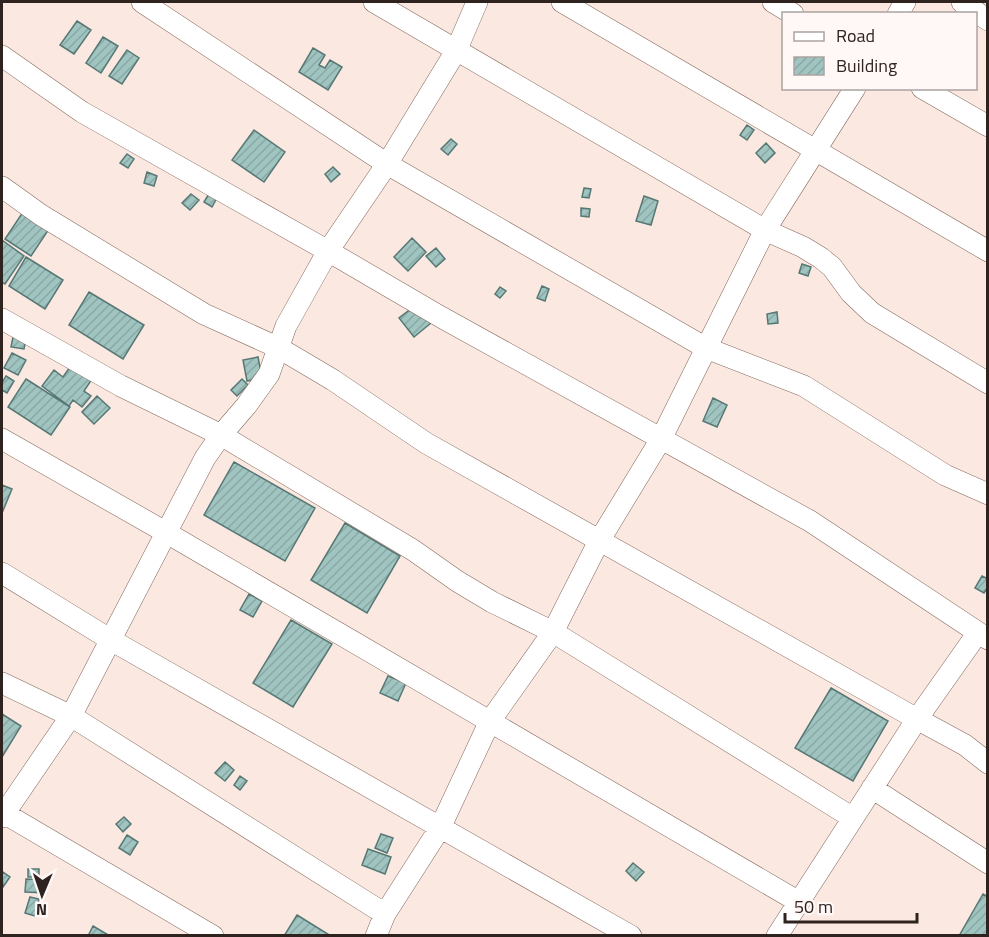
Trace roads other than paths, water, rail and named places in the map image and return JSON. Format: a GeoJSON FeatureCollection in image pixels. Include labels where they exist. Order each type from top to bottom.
{"type":"FeatureCollection","features":[{"type":"Feature","properties":{"kind":"street"},"geometry":{"type":"LineString","coordinates":[[142,2],[387,164],[706,348],[804,386],[945,475],[987,494]]}},
{"type":"Feature","properties":{"kind":"street"},"geometry":{"type":"LineString","coordinates":[[374,2],[765,230],[821,258],[832,267],[851,293],[872,314],[987,383]]}},
{"type":"Feature","properties":{"kind":"street"},"geometry":{"type":"LineString","coordinates":[[213,936],[2,814],[71,716],[193,480],[221,435],[246,406],[268,374],[286,326],[328,251],[387,164],[456,51],[477,2]]}},
{"type":"Feature","properties":{"kind":"street"},"geometry":{"type":"LineString","coordinates":[[562,2],[987,251]]}},
{"type":"Feature","properties":{"kind":"street"},"geometry":{"type":"LineString","coordinates":[[773,2],[790,12]]}},
{"type":"Feature","properties":{"kind":"street"},"geometry":{"type":"LineString","coordinates":[[962,2],[976,12]]}},
{"type":"Feature","properties":{"kind":"street"},"geometry":{"type":"LineString","coordinates":[[2,56],[82,112],[441,316],[810,520],[982,636],[917,719],[777,936]]}},
{"type":"Feature","properties":{"kind":"street"},"geometry":{"type":"LineString","coordinates":[[376,936],[385,915],[440,828],[490,721],[553,632],[599,541],[661,439],[765,230],[854,90]]}},
{"type":"Feature","properties":{"kind":"street"},"geometry":{"type":"LineString","coordinates":[[925,90],[987,126]]}},
{"type":"Feature","properties":{"kind":"street"},"geometry":{"type":"LineString","coordinates":[[2,187],[41,215],[204,314],[279,348],[333,380],[426,442],[965,745],[987,762]]}},
{"type":"Feature","properties":{"kind":"street"},"geometry":{"type":"LineString","coordinates":[[2,319],[121,386],[221,435],[413,550],[492,602],[553,632],[854,818]]}},
{"type":"Feature","properties":{"kind":"street"},"geometry":{"type":"LineString","coordinates":[[2,439],[799,902]]}},
{"type":"Feature","properties":{"kind":"street"},"geometry":{"type":"LineString","coordinates":[[2,573],[111,640],[631,936]]}},
{"type":"Feature","properties":{"kind":"street"},"geometry":{"type":"LineString","coordinates":[[2,683],[71,716],[385,915]]}},
{"type":"Feature","properties":{"kind":"street"},"geometry":{"type":"LineString","coordinates":[[872,788],[987,863]]}}]}
